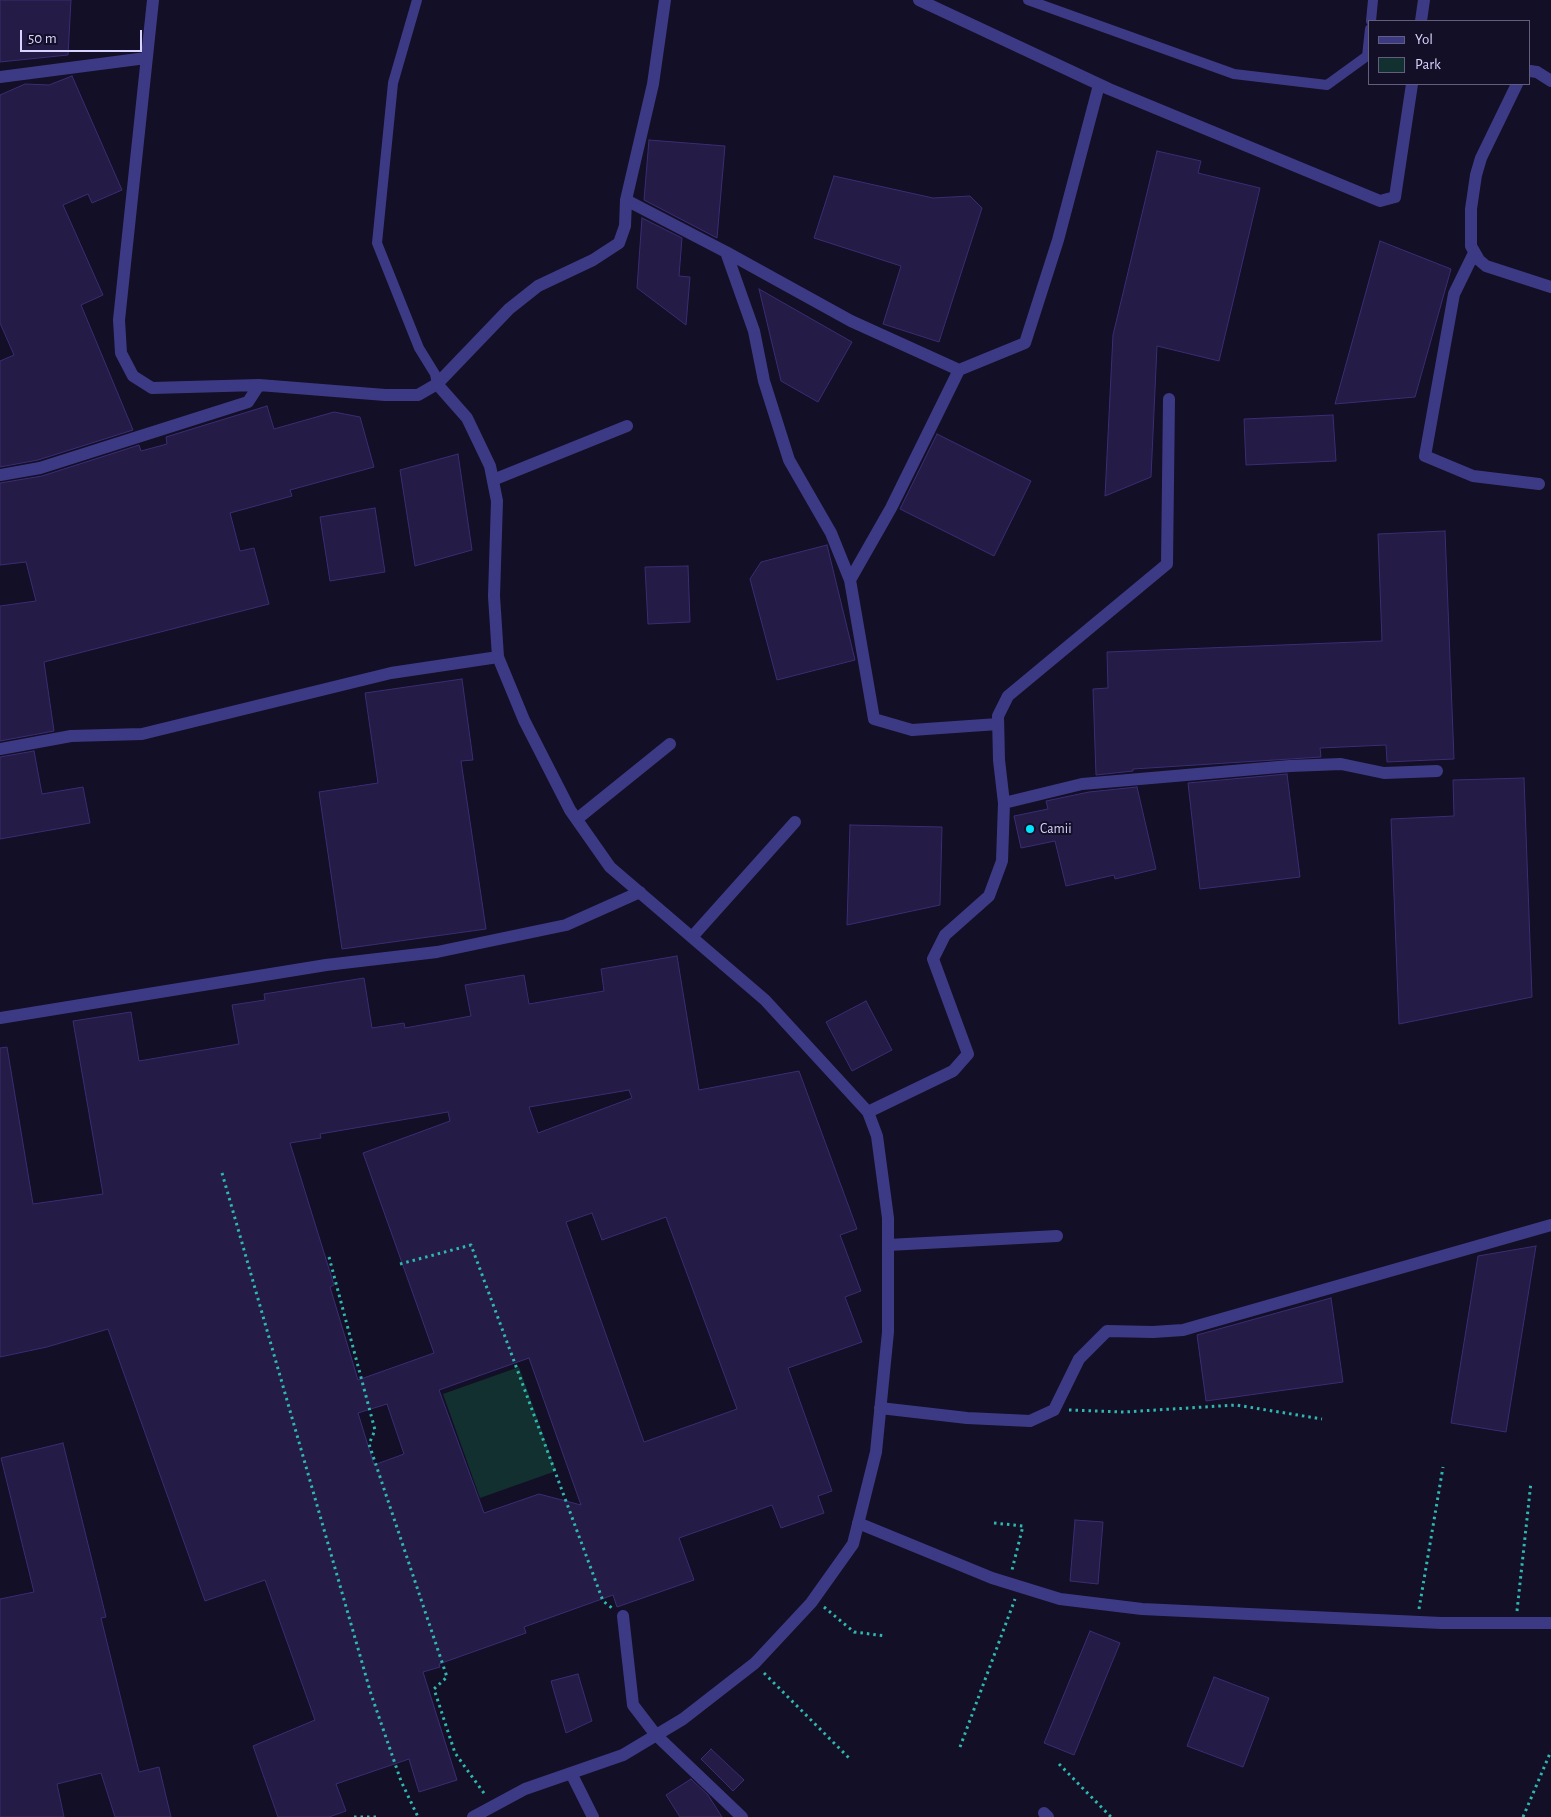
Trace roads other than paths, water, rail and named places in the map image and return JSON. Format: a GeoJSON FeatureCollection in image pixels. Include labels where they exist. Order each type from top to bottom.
{"type":"FeatureCollection","features":[{"type":"Feature","properties":{"kind":"street"},"geometry":{"type":"LineString","coordinates":[[153,0],[119,320],[121,353],[133,376],[152,388],[259,384],[385,395],[418,395],[437,384],[509,309],[538,286],[594,260],[619,243],[625,226],[626,200],[653,84],[665,0]]}},
{"type":"Feature","properties":{"kind":"street"},"geometry":{"type":"LineString","coordinates":[[919,0],[1099,85],[1380,201],[1395,197],[1412,85]]}},
{"type":"Feature","properties":{"kind":"street"},"geometry":{"type":"LineString","coordinates":[[1421,20],[1424,0]]}},
{"type":"Feature","properties":{"kind":"street"},"geometry":{"type":"LineString","coordinates":[[0,78],[146,58]]}},
{"type":"Feature","properties":{"kind":"street"},"geometry":{"type":"LineString","coordinates":[[1531,71],[1537,72],[1551,81]]}},
{"type":"Feature","properties":{"kind":"street"},"geometry":{"type":"LineString","coordinates":[[850,580],[891,508],[959,370],[1025,343],[1058,240],[1099,85]]}},
{"type":"Feature","properties":{"kind":"street"},"geometry":{"type":"LineString","coordinates":[[1517,85],[1481,158],[1476,175],[1471,246],[1474,253],[1486,266],[1551,287]]}},
{"type":"Feature","properties":{"kind":"street"},"geometry":{"type":"LineString","coordinates":[[626,200],[726,252],[851,321],[959,370]]}},
{"type":"Feature","properties":{"kind":"street"},"geometry":{"type":"LineString","coordinates":[[726,252],[754,331],[764,381],[789,460],[831,533],[850,580],[874,719],[912,730],[998,724]]}},
{"type":"Feature","properties":{"kind":"street"},"geometry":{"type":"LineString","coordinates":[[1474,253],[1454,294],[1425,456],[1473,476],[1539,484]]}},
{"type":"Feature","properties":{"kind":"street"},"geometry":{"type":"LineString","coordinates":[[0,475],[40,468],[248,402],[259,384]]}},
{"type":"Feature","properties":{"kind":"street"},"geometry":{"type":"LineString","coordinates":[[437,384],[466,418],[490,466],[497,501],[494,596],[498,657],[524,720],[576,819],[610,867],[765,1000],[868,1112],[877,1136],[888,1218],[888,1332],[876,1452],[853,1544],[814,1599],[755,1663],[683,1719],[623,1755],[525,1789],[473,1817]]}},
{"type":"Feature","properties":{"kind":"street"},"geometry":{"type":"LineString","coordinates":[[868,1112],[953,1071],[968,1054],[933,959],[945,935],[989,896],[1002,861],[1004,803],[999,760],[998,716],[1008,696],[1168,564],[1169,399]]}},
{"type":"Feature","properties":{"kind":"street"},"geometry":{"type":"LineString","coordinates":[[493,480],[627,426]]}},
{"type":"Feature","properties":{"kind":"street"},"geometry":{"type":"LineString","coordinates":[[0,749],[71,736],[142,734],[391,673],[498,657]]}},
{"type":"Feature","properties":{"kind":"street"},"geometry":{"type":"LineString","coordinates":[[576,819],[670,744]]}},
{"type":"Feature","properties":{"kind":"street"},"geometry":{"type":"LineString","coordinates":[[1004,803],[1082,784],[1290,766],[1341,764],[1384,773],[1436,771]]}},
{"type":"Feature","properties":{"kind":"street"},"geometry":{"type":"LineString","coordinates":[[692,937],[795,822]]}},
{"type":"Feature","properties":{"kind":"street"},"geometry":{"type":"LineString","coordinates":[[0,1018],[326,965],[436,952],[566,925],[640,892]]}},
{"type":"Feature","properties":{"kind":"street"},"geometry":{"type":"LineString","coordinates":[[880,1408],[967,1418],[1030,1421],[1054,1410],[1079,1359],[1107,1331],[1153,1332],[1183,1330],[1551,1225]]}},
{"type":"Feature","properties":{"kind":"street"},"geometry":{"type":"LineString","coordinates":[[888,1245],[1057,1236]]}},
{"type":"Feature","properties":{"kind":"street"},"geometry":{"type":"LineString","coordinates":[[858,1523],[1014,1585],[1060,1599],[1142,1610],[1417,1621],[1551,1624]]}},
{"type":"Feature","properties":{"kind":"street"},"geometry":{"type":"LineString","coordinates":[[623,1616],[633,1705],[656,1735],[742,1817]]}},
{"type":"Feature","properties":{"kind":"street"},"geometry":{"type":"LineString","coordinates":[[571,1773],[593,1817]]}},
{"type":"Feature","properties":{"kind":"lane"},"geometry":{"type":"LineString","coordinates":[[417,0],[393,83],[377,243],[419,348],[435,374],[437,384]]}},
{"type":"Feature","properties":{"kind":"lane"},"geometry":{"type":"LineString","coordinates":[[1028,0],[1234,74],[1327,84],[1367,56],[1368,47]]}},
{"type":"Feature","properties":{"kind":"lane"},"geometry":{"type":"LineString","coordinates":[[1371,20],[1373,0]]}},
{"type":"Feature","properties":{"kind":"place","name":"Camii"},"geometry":{"type":"Point","coordinates":[1030,829]}}]}
